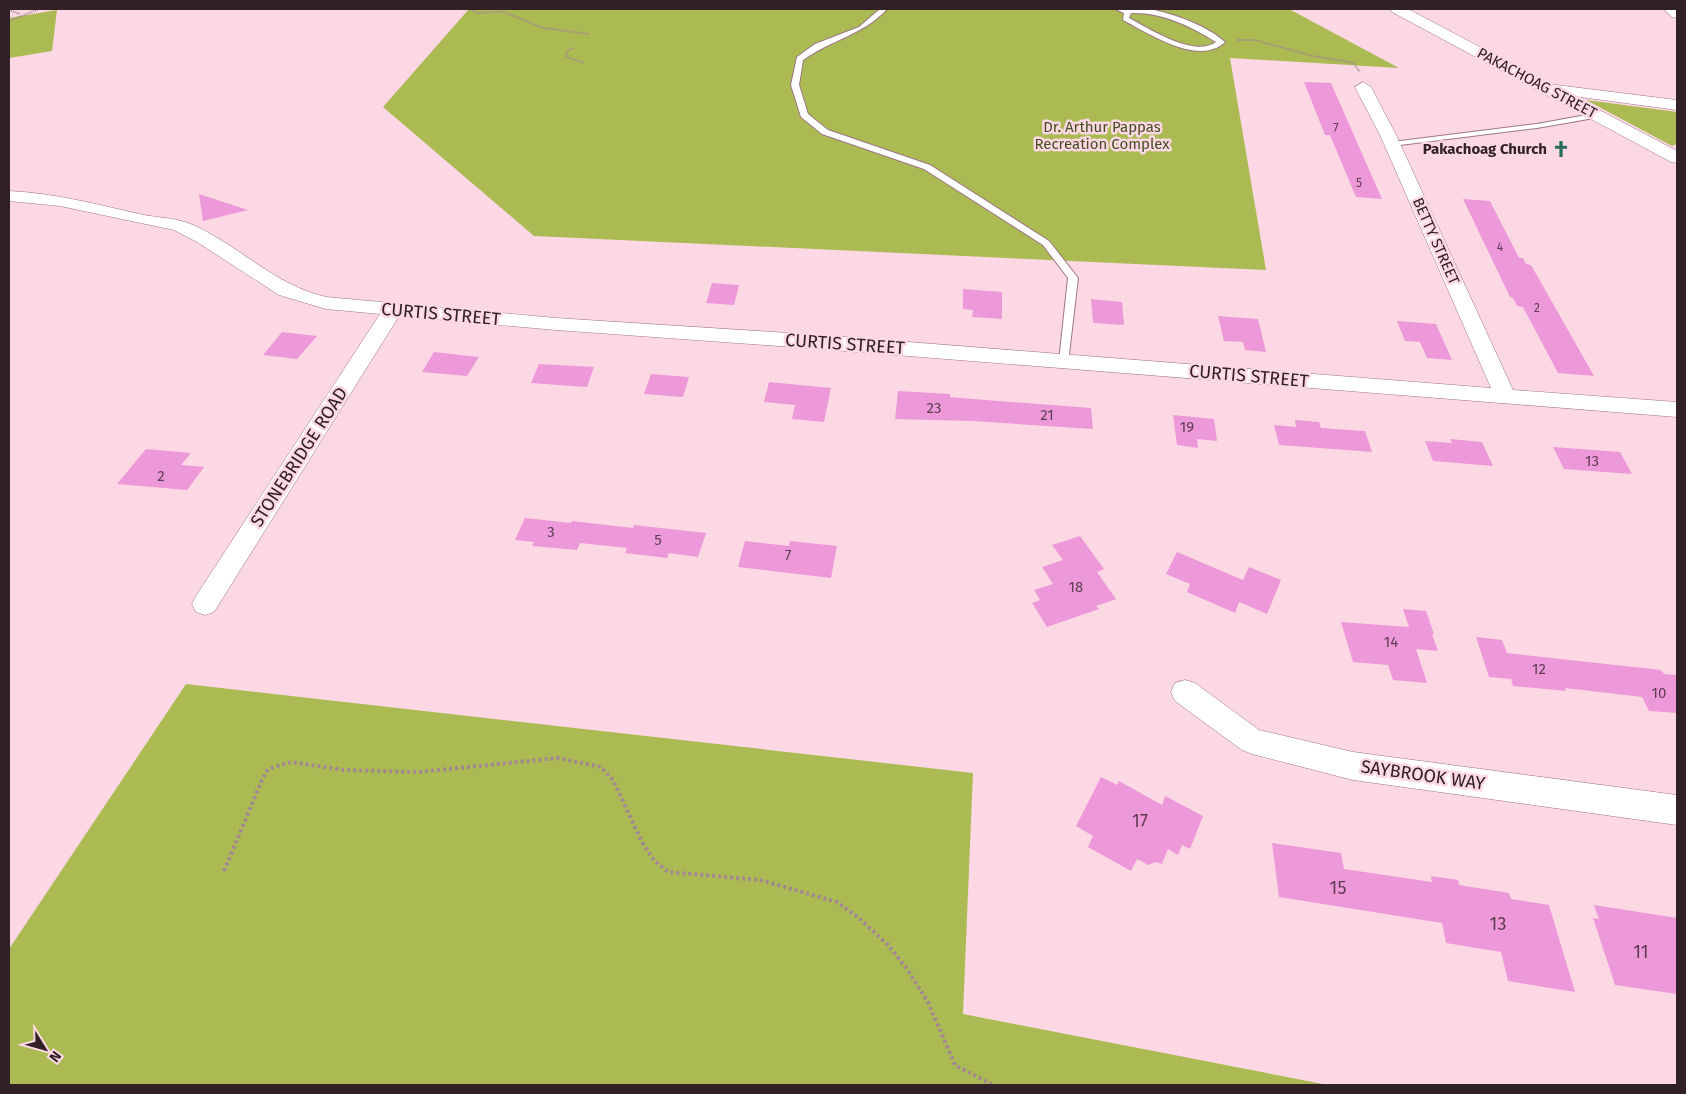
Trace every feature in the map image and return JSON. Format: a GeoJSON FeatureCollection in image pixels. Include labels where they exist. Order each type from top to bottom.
{"type":"FeatureCollection","features":[{"type":"Feature","properties":{"kind":"street","name":"PAKACHOAG STREET"},"geometry":{"type":"LineString","coordinates":[[1397,9],[1675,155]]}},
{"type":"Feature","properties":{"kind":"street"},"geometry":{"type":"LineString","coordinates":[[1671,9],[1677,14]]}},
{"type":"Feature","properties":{"kind":"street","name":"BETTY STREET"},"geometry":{"type":"LineString","coordinates":[[1363,87],[1392,144],[1506,397]]}},
{"type":"Feature","properties":{"kind":"street"},"geometry":{"type":"LineString","coordinates":[[1548,89],[1677,105]]}},
{"type":"Feature","properties":{"kind":"street","name":"CURTIS STREET"},"geometry":{"type":"LineString","coordinates":[[9,196],[36,198],[185,228],[280,290],[326,303],[575,326],[820,342],[1677,410]]}},
{"type":"Feature","properties":{"kind":"street","name":"STONEBRIDGE ROAD"},"geometry":{"type":"LineString","coordinates":[[205,604],[393,310]]}},
{"type":"Feature","properties":{"kind":"street","name":"SAYBROOK WAY"},"geometry":{"type":"LineString","coordinates":[[1185,692],[1252,741],[1353,766],[1677,810]]}},
{"type":"Feature","properties":{"kind":"lane"},"geometry":{"type":"LineString","coordinates":[[884,9],[861,28],[818,46],[800,59],[795,85],[804,115],[825,132],[927,167],[1046,243],[1073,278],[1064,361]]}},
{"type":"Feature","properties":{"kind":"lane"},"geometry":{"type":"LineString","coordinates":[[1118,9],[1128,12],[1146,10],[1158,13],[1221,42]]}},
{"type":"Feature","properties":{"kind":"lane"},"geometry":{"type":"LineString","coordinates":[[1128,12],[1125,19],[1191,50],[1207,50],[1221,42]]}},
{"type":"Feature","properties":{"kind":"lane"},"geometry":{"type":"LineString","coordinates":[[1392,144],[1536,126],[1597,115]]}},
{"type":"Feature","properties":{"kind":"path"},"geometry":{"type":"LineString","coordinates":[[9,21],[20,14],[39,9]]}},
{"type":"Feature","properties":{"kind":"path"},"geometry":{"type":"LineString","coordinates":[[470,9],[477,13],[504,12],[543,28],[590,34]]}},
{"type":"Feature","properties":{"kind":"path"},"geometry":{"type":"LineString","coordinates":[[9,10],[20,14]]}},
{"type":"Feature","properties":{"kind":"path"},"geometry":{"type":"LineString","coordinates":[[1221,42],[1246,39],[1354,64],[1359,69],[1363,87]]}},
{"type":"Feature","properties":{"kind":"path"},"geometry":{"type":"LineString","coordinates":[[574,48],[567,51],[566,57],[584,63]]}},
{"type":"Feature","properties":{"kind":"path"},"geometry":{"type":"LineString","coordinates":[[224,871],[262,780],[268,769],[279,764],[291,762],[344,770],[418,772],[484,768],[558,758],[594,765],[601,767],[613,780],[642,842],[654,860],[668,872],[760,880],[837,902],[859,918],[888,945],[907,969],[928,1002],[939,1032],[955,1065],[993,1085]]}},
{"type":"Feature","properties":{"kind":"green space","name":"Dr. Arthur Pappas Recreation Complex"},"geometry":{"type":"Polygon","coordinates":[[[469,9],[1289,9],[1399,68],[1230,58],[1266,270],[534,236],[383,107],[469,9]]]}},
{"type":"Feature","properties":{"kind":"green space"},"geometry":{"type":"Polygon","coordinates":[[[57,10],[52,51],[9,58],[9,18],[57,10]]]}},
{"type":"Feature","properties":{"kind":"green space"},"geometry":{"type":"Polygon","coordinates":[[[1586,100],[1677,112],[1677,144],[1672,146],[1586,100]]]}},
{"type":"Feature","properties":{"kind":"green space"},"geometry":{"type":"Polygon","coordinates":[[[186,684],[973,773],[963,1014],[1328,1085],[9,1085],[9,949],[186,684]]]}},
{"type":"Feature","properties":{"kind":"building"},"geometry":{"type":"Polygon","coordinates":[[[1304,82],[1331,83],[1382,199],[1356,197],[1330,135],[1325,135],[1304,82]]]}},
{"type":"Feature","properties":{"kind":"building"},"geometry":{"type":"Polygon","coordinates":[[[199,194],[248,210],[203,221],[199,194]]]}},
{"type":"Feature","properties":{"kind":"building"},"geometry":{"type":"Polygon","coordinates":[[[1463,199],[1490,201],[1519,258],[1523,258],[1526,264],[1531,265],[1594,376],[1558,373],[1523,307],[1517,306],[1513,298],[1510,297],[1463,199]]]}},
{"type":"Feature","properties":{"kind":"building"},"geometry":{"type":"Polygon","coordinates":[[[712,283],[739,285],[734,305],[706,303],[712,283]]]}},
{"type":"Feature","properties":{"kind":"building"},"geometry":{"type":"Polygon","coordinates":[[[963,289],[1002,292],[1002,319],[972,317],[973,310],[963,309],[963,289]]]}},
{"type":"Feature","properties":{"kind":"building"},"geometry":{"type":"Polygon","coordinates":[[[1091,299],[1122,302],[1124,325],[1093,323],[1091,299]]]}},
{"type":"Feature","properties":{"kind":"building"},"geometry":{"type":"Polygon","coordinates":[[[1218,316],[1258,319],[1266,352],[1245,350],[1243,342],[1224,341],[1218,316]]]}},
{"type":"Feature","properties":{"kind":"building"},"geometry":{"type":"Polygon","coordinates":[[[1397,321],[1436,324],[1452,360],[1427,358],[1420,342],[1405,341],[1397,321]]]}},
{"type":"Feature","properties":{"kind":"building"},"geometry":{"type":"Polygon","coordinates":[[[282,332],[317,336],[297,359],[263,355],[282,332]]]}},
{"type":"Feature","properties":{"kind":"building"},"geometry":{"type":"Polygon","coordinates":[[[434,352],[479,357],[467,376],[422,372],[434,352]]]}},
{"type":"Feature","properties":{"kind":"building"},"geometry":{"type":"Polygon","coordinates":[[[539,364],[594,367],[587,387],[531,383],[539,364]]]}},
{"type":"Feature","properties":{"kind":"building"},"geometry":{"type":"Polygon","coordinates":[[[651,374],[689,377],[683,397],[644,394],[651,374]]]}},
{"type":"Feature","properties":{"kind":"building"},"geometry":{"type":"Polygon","coordinates":[[[769,382],[831,388],[824,422],[792,419],[795,405],[764,402],[769,382]]]}},
{"type":"Feature","properties":{"kind":"building"},"geometry":{"type":"Polygon","coordinates":[[[898,391],[950,394],[950,397],[1091,408],[1093,429],[972,421],[895,419],[898,391]]]}},
{"type":"Feature","properties":{"kind":"building"},"geometry":{"type":"Polygon","coordinates":[[[1173,415],[1214,419],[1217,441],[1197,439],[1198,448],[1177,445],[1173,415]]]}},
{"type":"Feature","properties":{"kind":"building"},"geometry":{"type":"Polygon","coordinates":[[[1295,420],[1319,422],[1321,428],[1365,431],[1372,452],[1279,445],[1274,425],[1296,427],[1295,420]]]}},
{"type":"Feature","properties":{"kind":"building"},"geometry":{"type":"Polygon","coordinates":[[[1450,439],[1482,442],[1493,466],[1433,461],[1425,441],[1452,443],[1450,439]]]}},
{"type":"Feature","properties":{"kind":"building"},"geometry":{"type":"Polygon","coordinates":[[[1553,447],[1620,452],[1632,474],[1564,469],[1553,447]]]}},
{"type":"Feature","properties":{"kind":"building"},"geometry":{"type":"Polygon","coordinates":[[[146,449],[191,453],[181,465],[204,467],[187,490],[117,484],[146,449]]]}},
{"type":"Feature","properties":{"kind":"building"},"geometry":{"type":"Polygon","coordinates":[[[525,518],[633,528],[634,525],[706,533],[698,557],[669,553],[667,558],[625,553],[627,548],[580,543],[577,550],[532,546],[534,542],[515,540],[525,518]]]}},
{"type":"Feature","properties":{"kind":"building"},"geometry":{"type":"Polygon","coordinates":[[[1080,536],[1104,569],[1097,572],[1116,599],[1096,606],[1099,609],[1047,627],[1032,603],[1040,600],[1034,590],[1053,584],[1042,567],[1063,560],[1052,545],[1080,536]]]}},
{"type":"Feature","properties":{"kind":"building"},"geometry":{"type":"Polygon","coordinates":[[[745,541],[789,546],[790,541],[837,546],[831,578],[738,567],[745,541]]]}},
{"type":"Feature","properties":{"kind":"building"},"geometry":{"type":"Polygon","coordinates":[[[1177,552],[1243,580],[1249,567],[1281,580],[1267,614],[1239,602],[1235,613],[1187,592],[1190,584],[1166,574],[1177,552]]]}},
{"type":"Feature","properties":{"kind":"building"},"geometry":{"type":"Polygon","coordinates":[[[1403,609],[1426,611],[1434,634],[1432,634],[1438,651],[1416,649],[1427,683],[1393,680],[1388,665],[1353,662],[1341,622],[1409,627],[1403,609]]]}},
{"type":"Feature","properties":{"kind":"building"},"geometry":{"type":"Polygon","coordinates":[[[1476,637],[1502,640],[1507,653],[1661,670],[1664,674],[1677,675],[1677,713],[1649,711],[1642,697],[1565,688],[1566,691],[1513,686],[1511,679],[1489,677],[1476,637]]]}},
{"type":"Feature","properties":{"kind":"building"},"geometry":{"type":"Polygon","coordinates":[[[1101,777],[1117,785],[1119,781],[1162,805],[1165,796],[1203,816],[1190,849],[1182,845],[1178,855],[1168,849],[1162,864],[1156,862],[1148,865],[1137,859],[1131,871],[1088,847],[1093,836],[1076,826],[1101,777]]]}},
{"type":"Feature","properties":{"kind":"building"},"geometry":{"type":"Polygon","coordinates":[[[1272,843],[1341,853],[1344,869],[1432,882],[1431,876],[1458,880],[1459,885],[1509,893],[1511,899],[1549,905],[1575,992],[1508,981],[1501,952],[1446,943],[1442,923],[1279,897],[1272,843]]]}},
{"type":"Feature","properties":{"kind":"building"},"geometry":{"type":"Polygon","coordinates":[[[1594,905],[1677,918],[1677,994],[1615,985],[1593,918],[1599,919],[1594,905]]]}},
{"type":"Feature","properties":{"kind":"place","name":"Pakachoag Church"},"geometry":{"type":"Point","coordinates":[1561,149]}}]}
